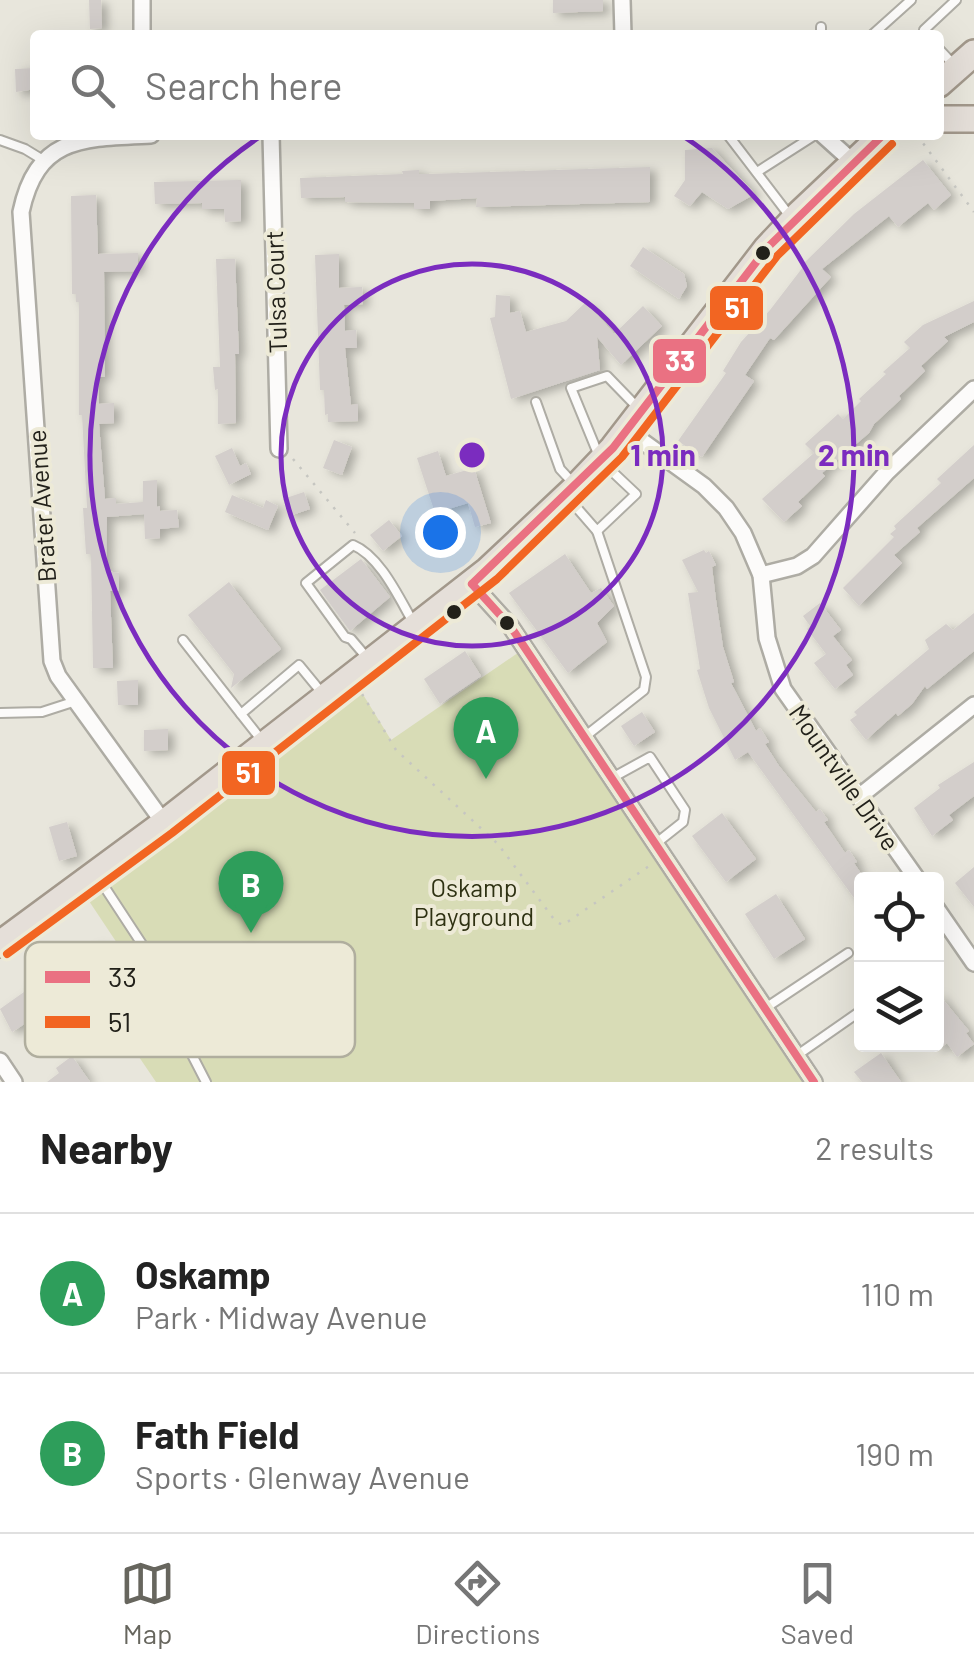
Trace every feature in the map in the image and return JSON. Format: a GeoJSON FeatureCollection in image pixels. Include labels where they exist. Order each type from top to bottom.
{"type":"FeatureCollection","features":[{"type":"Feature","properties":{"kind":"main road"},"geometry":{"type":"LineString","coordinates":[[944,119],[974,119]]}},
{"type":"Feature","properties":{"kind":"main road"},"geometry":{"type":"LineString","coordinates":[[0,944],[164,823],[472,584],[572,492],[634,422],[748,270],[793,220],[877,140]]}},
{"type":"Feature","properties":{"kind":"street"},"geometry":{"type":"LineString","coordinates":[[142,0],[142,30]]}},
{"type":"Feature","properties":{"kind":"street"},"geometry":{"type":"LineString","coordinates":[[622,0],[623,30]]}},
{"type":"Feature","properties":{"kind":"street"},"geometry":{"type":"LineString","coordinates":[[43,160],[60,147],[110,140]]}},
{"type":"Feature","properties":{"kind":"street","name":"Tulsa Court"},"geometry":{"type":"LineString","coordinates":[[271,140],[279,449]]}},
{"type":"Feature","properties":{"kind":"street"},"geometry":{"type":"LineString","coordinates":[[825,140],[853,162]]}},
{"type":"Feature","properties":{"kind":"street","name":"Brater Avenue"},"geometry":{"type":"LineString","coordinates":[[43,160],[32,174],[21,212],[50,648],[58,676],[164,823]]}},
{"type":"Feature","properties":{"kind":"street"},"geometry":{"type":"LineString","coordinates":[[761,575],[797,566],[813,556],[887,472],[974,389]]}},
{"type":"Feature","properties":{"kind":"street","name":"Mountville Drive"},"geometry":{"type":"LineString","coordinates":[[634,422],[726,508],[743,533],[761,575],[767,638],[783,689],[912,872]]}},
{"type":"Feature","properties":{"kind":"street"},"geometry":{"type":"LineString","coordinates":[[472,584],[512,628],[814,1082]]}},
{"type":"Feature","properties":{"kind":"street"},"geometry":{"type":"LineString","coordinates":[[860,796],[974,705]]}},
{"type":"Feature","properties":{"kind":"street"},"geometry":{"type":"LineString","coordinates":[[944,919],[974,961]]}},
{"type":"Feature","properties":{"kind":"street"},"geometry":{"type":"LineString","coordinates":[[0,1061],[14,1082]]}},
{"type":"Feature","properties":{"kind":"lane"},"geometry":{"type":"LineString","coordinates":[[878,30],[911,0]]}},
{"type":"Feature","properties":{"kind":"lane"},"geometry":{"type":"LineString","coordinates":[[924,30],[956,0]]}},
{"type":"Feature","properties":{"kind":"lane"},"geometry":{"type":"LineString","coordinates":[[0,140],[25,148],[43,160]]}},
{"type":"Feature","properties":{"kind":"lane"},"geometry":{"type":"LineString","coordinates":[[732,140],[793,220]]}},
{"type":"Feature","properties":{"kind":"lane"},"geometry":{"type":"LineString","coordinates":[[757,172],[811,140]]}},
{"type":"Feature","properties":{"kind":"lane"},"geometry":{"type":"LineString","coordinates":[[597,530],[636,494],[601,460],[570,388],[607,376],[634,422]]}},
{"type":"Feature","properties":{"kind":"lane"},"geometry":{"type":"LineString","coordinates":[[536,402],[560,469],[597,530],[646,676],[644,690],[584,738]]}},
{"type":"Feature","properties":{"kind":"lane"},"geometry":{"type":"LineString","coordinates":[[360,668],[351,639],[345,637],[306,587],[353,544],[380,571],[416,626]]}},
{"type":"Feature","properties":{"kind":"lane"},"geometry":{"type":"LineString","coordinates":[[183,640],[264,744]]}},
{"type":"Feature","properties":{"kind":"lane"},"geometry":{"type":"LineString","coordinates":[[242,714],[300,666],[324,696]]}},
{"type":"Feature","properties":{"kind":"lane"},"geometry":{"type":"LineString","coordinates":[[0,713],[42,712],[76,701]]}},
{"type":"Feature","properties":{"kind":"lane"},"geometry":{"type":"LineString","coordinates":[[610,779],[650,756],[684,810],[683,822],[658,851]]}},
{"type":"Feature","properties":{"kind":"lane"},"geometry":{"type":"LineString","coordinates":[[96,873],[141,942]]}},
{"type":"Feature","properties":{"kind":"lane"},"geometry":{"type":"LineString","coordinates":[[764,1009],[848,953]]}},
{"type":"Feature","properties":{"kind":"lane"},"geometry":{"type":"LineString","coordinates":[[796,1056],[854,1016]]}},
{"type":"Feature","properties":{"kind":"lane"},"geometry":{"type":"LineString","coordinates":[[193,1057],[206,1082]]}},
{"type":"Feature","properties":{"kind":"path"},"geometry":{"type":"LineString","coordinates":[[920,140],[974,212]]}},
{"type":"Feature","properties":{"kind":"path"},"geometry":{"type":"LineString","coordinates":[[279,449],[300,464],[362,542]]}},
{"type":"Feature","properties":{"kind":"path"},"geometry":{"type":"LineString","coordinates":[[360,668],[396,750],[498,844],[556,922],[563,925],[658,851]]}},
{"type":"Feature","properties":{"kind":"green space","name":"Oskamp Playground"},"geometry":{"type":"Polygon","coordinates":[[[525,648],[814,1082],[156,1082],[139,1057],[355,1057],[355,942],[116,942],[79,886],[351,675],[391,740],[525,648]]]}},
{"type":"Feature","properties":{"kind":"building"},"geometry":{"type":"Polygon","coordinates":[[[89,0],[101,0],[102,28],[90,29],[89,0]]]}},
{"type":"Feature","properties":{"kind":"building"},"geometry":{"type":"Polygon","coordinates":[[[553,0],[603,0],[603,11],[553,13],[553,0]]]}},
{"type":"Feature","properties":{"kind":"building"},"geometry":{"type":"Polygon","coordinates":[[[30,68],[30,90],[16,92],[15,69],[30,68]]]}},
{"type":"Feature","properties":{"kind":"building"},"geometry":{"type":"Polygon","coordinates":[[[712,148],[755,194],[728,209],[702,192],[690,206],[674,196],[685,180],[685,150],[712,148]]]}},
{"type":"Feature","properties":{"kind":"building"},"geometry":{"type":"Polygon","coordinates":[[[923,160],[951,195],[934,210],[928,203],[898,227],[889,216],[822,269],[831,277],[774,340],[770,338],[745,375],[754,381],[702,457],[678,441],[726,373],[723,371],[741,342],[801,266],[854,214],[923,160]]]}},
{"type":"Feature","properties":{"kind":"building"},"geometry":{"type":"Polygon","coordinates":[[[650,167],[650,202],[476,207],[477,198],[430,201],[430,209],[414,209],[414,203],[301,198],[300,178],[419,170],[419,174],[429,174],[650,167]]]}},
{"type":"Feature","properties":{"kind":"building"},"geometry":{"type":"Polygon","coordinates":[[[241,180],[241,221],[225,222],[224,209],[202,209],[202,203],[155,204],[154,182],[241,180]]]}},
{"type":"Feature","properties":{"kind":"building"},"geometry":{"type":"Polygon","coordinates":[[[96,195],[98,254],[138,253],[138,271],[104,272],[105,377],[98,377],[99,404],[114,403],[114,423],[99,424],[105,499],[116,498],[116,504],[143,502],[143,481],[157,480],[157,507],[160,511],[177,510],[179,527],[160,529],[160,538],[145,539],[144,514],[107,517],[106,571],[119,573],[119,591],[110,591],[113,668],[93,668],[91,554],[86,554],[83,508],[87,508],[79,415],[79,302],[76,294],[72,294],[71,196],[96,195]]]}},
{"type":"Feature","properties":{"kind":"building"},"geometry":{"type":"Polygon","coordinates":[[[643,247],[684,274],[687,286],[679,299],[630,266],[643,247]]]}},
{"type":"Feature","properties":{"kind":"building"},"geometry":{"type":"Polygon","coordinates":[[[339,254],[339,288],[362,287],[363,304],[344,305],[345,331],[356,330],[357,348],[345,348],[351,405],[358,404],[358,421],[328,422],[324,390],[320,390],[315,255],[339,254]]]}},
{"type":"Feature","properties":{"kind":"building"},"geometry":{"type":"Polygon","coordinates":[[[216,259],[235,259],[239,354],[235,354],[236,423],[218,424],[218,389],[215,390],[213,367],[220,367],[216,259]]]}},
{"type":"Feature","properties":{"kind":"building"},"geometry":{"type":"Polygon","coordinates":[[[496,295],[510,296],[510,313],[520,311],[526,332],[566,321],[586,302],[614,334],[643,306],[662,326],[621,365],[597,337],[600,370],[511,399],[490,318],[495,317],[496,295]]]}},
{"type":"Feature","properties":{"kind":"building"},"geometry":{"type":"Polygon","coordinates":[[[974,301],[974,322],[944,337],[948,341],[921,366],[925,371],[899,396],[901,399],[822,473],[825,476],[798,502],[802,506],[784,522],[762,499],[814,453],[805,444],[838,414],[843,419],[861,401],[886,374],[883,372],[910,348],[904,342],[923,325],[974,301]]]}},
{"type":"Feature","properties":{"kind":"building"},"geometry":{"type":"Polygon","coordinates":[[[334,440],[352,447],[342,475],[323,468],[334,440]]]}},
{"type":"Feature","properties":{"kind":"building"},"geometry":{"type":"Polygon","coordinates":[[[974,445],[974,478],[917,528],[920,532],[894,555],[902,563],[859,606],[843,588],[894,537],[890,534],[896,529],[894,526],[941,483],[937,479],[974,445]]]}},
{"type":"Feature","properties":{"kind":"building"},"geometry":{"type":"Polygon","coordinates":[[[232,448],[240,466],[246,463],[251,474],[229,485],[215,456],[232,448]]]}},
{"type":"Feature","properties":{"kind":"building"},"geometry":{"type":"Polygon","coordinates":[[[438,451],[446,476],[474,468],[491,523],[475,527],[468,503],[435,513],[417,458],[438,451]]]}},
{"type":"Feature","properties":{"kind":"building"},"geometry":{"type":"Polygon","coordinates":[[[304,492],[310,509],[289,516],[283,499],[304,492]]]}},
{"type":"Feature","properties":{"kind":"building"},"geometry":{"type":"Polygon","coordinates":[[[232,495],[263,508],[266,500],[278,506],[268,530],[225,512],[232,495]]]}},
{"type":"Feature","properties":{"kind":"building"},"geometry":{"type":"Polygon","coordinates":[[[389,520],[402,536],[383,551],[370,535],[389,520]]]}},
{"type":"Feature","properties":{"kind":"building"},"geometry":{"type":"Polygon","coordinates":[[[709,551],[716,565],[712,567],[716,600],[723,647],[734,682],[731,683],[756,731],[760,728],[769,742],[765,744],[779,766],[816,812],[820,809],[845,853],[849,850],[857,862],[854,863],[860,872],[854,872],[854,898],[748,752],[735,760],[709,708],[697,670],[700,669],[688,593],[698,592],[682,560],[709,551]]]}},
{"type":"Feature","properties":{"kind":"building"},"geometry":{"type":"Polygon","coordinates":[[[565,554],[591,593],[601,588],[614,606],[597,623],[607,642],[568,673],[509,593],[565,554]]]}},
{"type":"Feature","properties":{"kind":"building"},"geometry":{"type":"Polygon","coordinates":[[[361,559],[390,597],[350,631],[320,590],[361,559]]]}},
{"type":"Feature","properties":{"kind":"building"},"geometry":{"type":"Polygon","coordinates":[[[229,582],[281,649],[231,688],[234,674],[188,615],[229,582]]]}},
{"type":"Feature","properties":{"kind":"building"},"geometry":{"type":"Polygon","coordinates":[[[820,603],[841,630],[833,636],[852,660],[846,665],[853,675],[835,689],[814,663],[826,654],[807,629],[810,626],[803,616],[820,603]]]}},
{"type":"Feature","properties":{"kind":"building"},"geometry":{"type":"Polygon","coordinates":[[[974,613],[974,651],[927,689],[925,686],[912,704],[866,740],[850,720],[857,715],[854,712],[929,649],[925,640],[946,624],[953,630],[974,613]]]}},
{"type":"Feature","properties":{"kind":"building"},"geometry":{"type":"Polygon","coordinates":[[[465,651],[481,676],[440,704],[424,679],[465,651]]]}},
{"type":"Feature","properties":{"kind":"building"},"geometry":{"type":"Polygon","coordinates":[[[138,680],[138,705],[118,705],[117,681],[138,680]]]}},
{"type":"Feature","properties":{"kind":"building"},"geometry":{"type":"Polygon","coordinates":[[[642,712],[655,732],[634,746],[621,726],[642,712]]]}},
{"type":"Feature","properties":{"kind":"building"},"geometry":{"type":"Polygon","coordinates":[[[168,729],[168,750],[144,751],[144,730],[168,729]]]}},
{"type":"Feature","properties":{"kind":"building"},"geometry":{"type":"Polygon","coordinates":[[[974,762],[974,796],[949,815],[953,820],[932,836],[914,808],[940,788],[938,785],[974,762]]]}},
{"type":"Feature","properties":{"kind":"building"},"geometry":{"type":"Polygon","coordinates":[[[722,813],[756,859],[726,882],[692,836],[722,813]]]}},
{"type":"Feature","properties":{"kind":"building"},"geometry":{"type":"Polygon","coordinates":[[[67,822],[77,856],[59,861],[49,827],[67,822]]]}},
{"type":"Feature","properties":{"kind":"building"},"geometry":{"type":"Polygon","coordinates":[[[974,867],[974,907],[955,883],[974,867]]]}},
{"type":"Feature","properties":{"kind":"building"},"geometry":{"type":"Polygon","coordinates":[[[776,894],[805,939],[774,959],[745,914],[776,894]]]}},
{"type":"Feature","properties":{"kind":"building"},"geometry":{"type":"Polygon","coordinates":[[[25,991],[25,1024],[12,1032],[0,1009],[25,991]]]}},
{"type":"Feature","properties":{"kind":"building"},"geometry":{"type":"Polygon","coordinates":[[[944,1001],[969,1031],[966,1033],[974,1044],[957,1057],[947,1043],[944,1045],[944,1001]]]}},
{"type":"Feature","properties":{"kind":"building"},"geometry":{"type":"Polygon","coordinates":[[[881,1053],[901,1082],[862,1082],[854,1072],[881,1053]]]}},
{"type":"Feature","properties":{"kind":"building"},"geometry":{"type":"Polygon","coordinates":[[[73,1057],[90,1082],[47,1082],[59,1073],[56,1068],[73,1057]]]}},
{"type":"Feature","properties":{"kind":"transit line","name":"33"},"geometry":{"type":"LineString","coordinates":[[472,584],[613,448],[767,248],[878,140]]}},
{"type":"Feature","properties":{"kind":"transit line","name":"51"},"geometry":{"type":"LineString","coordinates":[[7,954],[172,833],[497,579],[622,457],[777,256],[892,144]]}},
{"type":"Feature","properties":{"kind":"transit line","name":"33"},"geometry":{"type":"LineString","coordinates":[[472,584],[511,627],[814,1082]]}},
{"type":"Feature","properties":{"kind":"place","name":"Oskamp"},"geometry":{"type":"Point","coordinates":[486,779]}},
{"type":"Feature","properties":{"kind":"place","name":"Fath Field"},"geometry":{"type":"Point","coordinates":[251,933]}}]}
